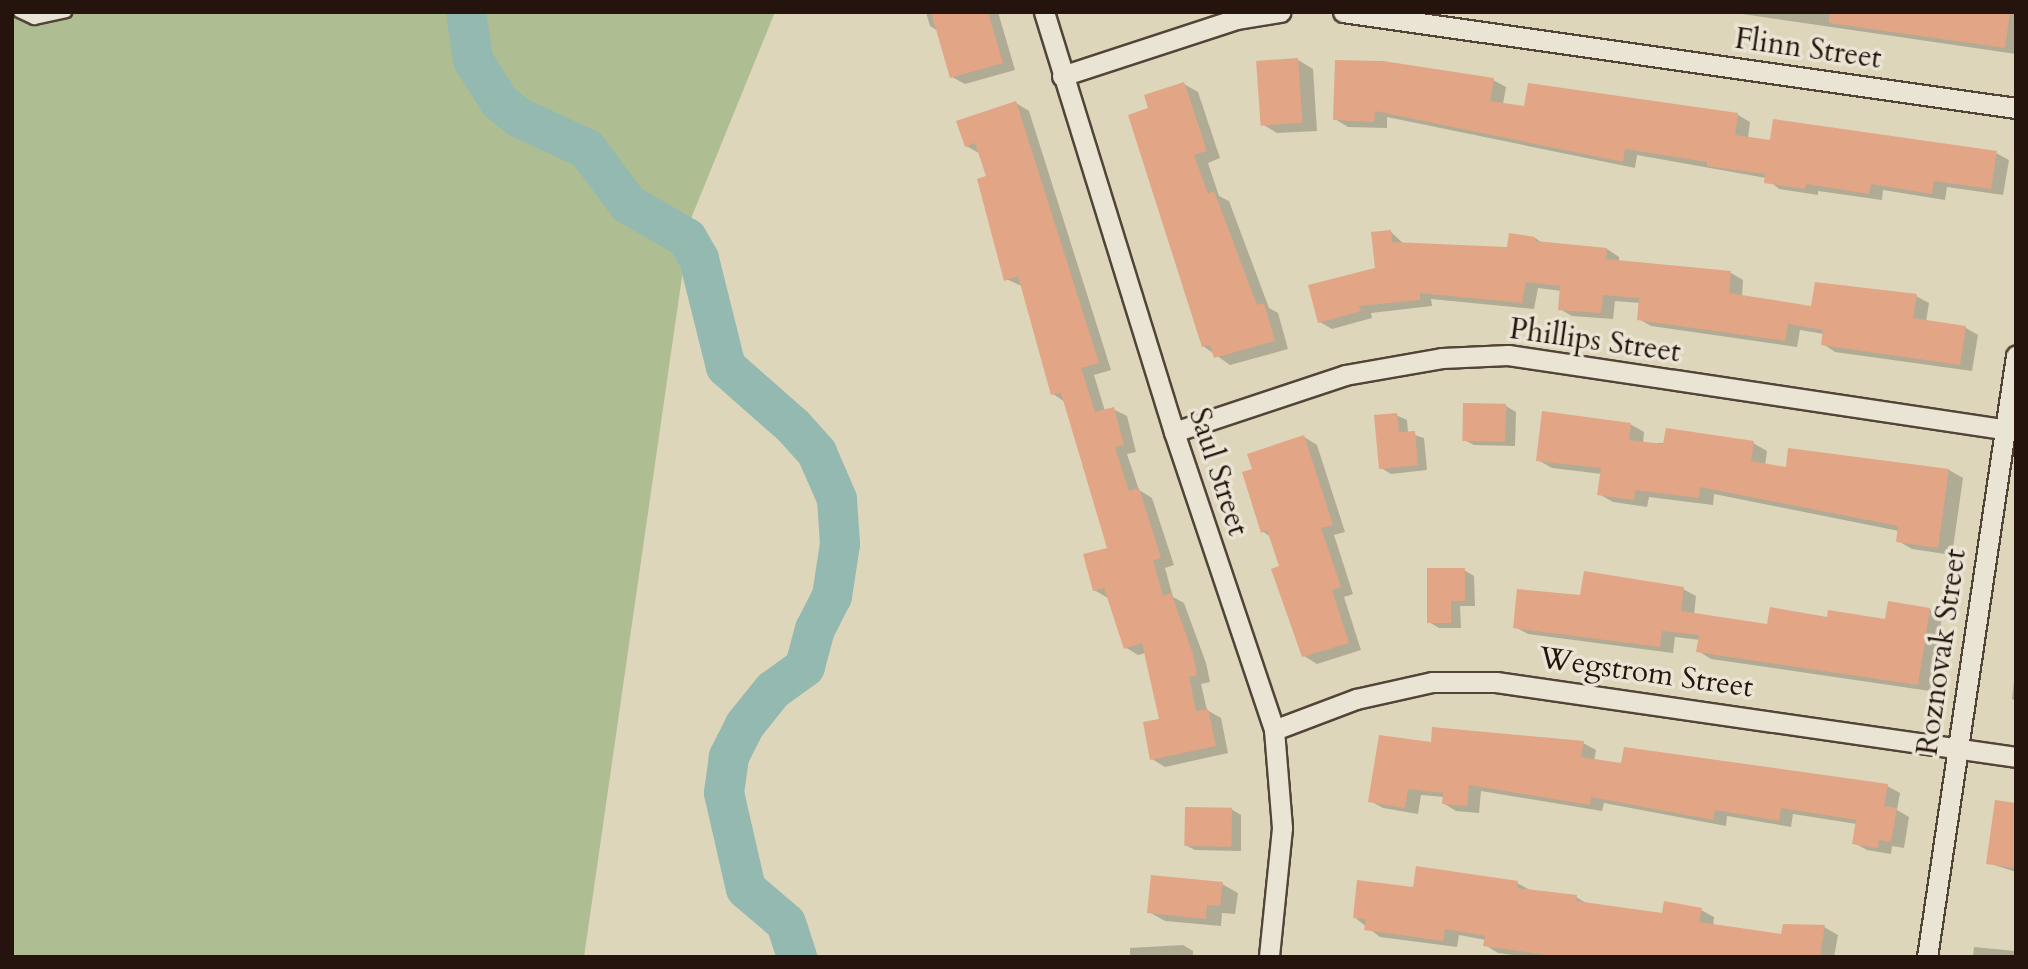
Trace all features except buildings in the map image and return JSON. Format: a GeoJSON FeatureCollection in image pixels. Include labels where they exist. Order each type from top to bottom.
{"type":"FeatureCollection","features":[{"type":"Feature","properties":{"kind":"street","name":"Saul Street"},"geometry":{"type":"LineString","coordinates":[[1044,12],[1174,432],[1274,730],[1282,828],[1269,957]]}},
{"type":"Feature","properties":{"kind":"street"},"geometry":{"type":"LineString","coordinates":[[1062,76],[1236,19],[1280,12]]}},
{"type":"Feature","properties":{"kind":"street","name":"Flinn Street"},"geometry":{"type":"LineString","coordinates":[[1343,12],[2016,108]]}},
{"type":"Feature","properties":{"kind":"street","name":"Phillips Street"},"geometry":{"type":"LineString","coordinates":[[1174,432],[1345,375],[1443,358],[1508,355],[2010,430]]}},
{"type":"Feature","properties":{"kind":"street","name":"Roznovak Street"},"geometry":{"type":"LineString","coordinates":[[1927,957],[2010,430],[2016,356]]}},
{"type":"Feature","properties":{"kind":"street","name":"Wegstrom Street"},"geometry":{"type":"LineString","coordinates":[[1274,730],[1356,699],[1432,682],[1496,682],[2016,757]]}},
{"type":"Feature","properties":{"kind":"lane"},"geometry":{"type":"LineString","coordinates":[[19,12],[34,19],[65,12]]}},
{"type":"Feature","properties":{"kind":"green space"},"geometry":{"type":"Polygon","coordinates":[[[12,12],[775,12],[690,221],[584,957],[12,957],[12,12]]]}},
{"type":"Feature","properties":{"kind":"waterway"},"geometry":{"type":"LineString","coordinates":[[466,12],[473,60],[499,101],[518,117],[587,149],[628,204],[687,238],[699,259],[726,367],[793,426],[817,453],[837,499],[840,544],[832,596],[815,629],[805,667],[773,690],[745,725],[729,757],[724,793],[746,889],[786,923],[797,957]]}}]}
